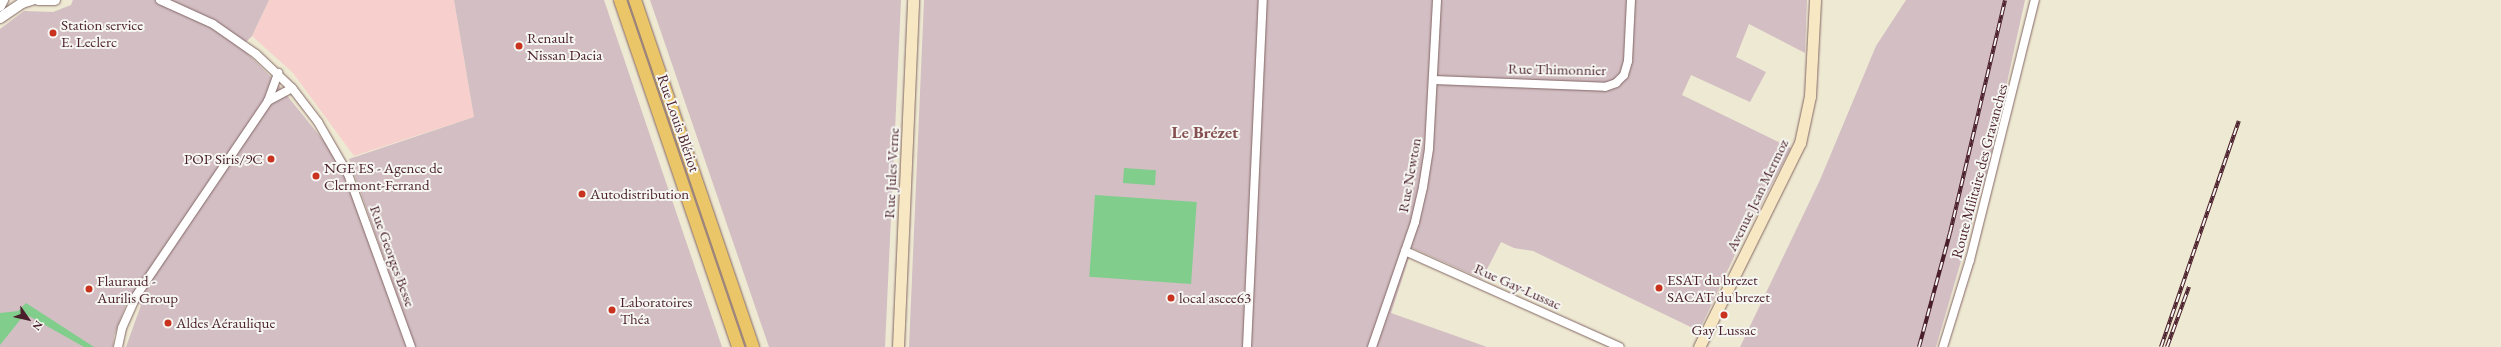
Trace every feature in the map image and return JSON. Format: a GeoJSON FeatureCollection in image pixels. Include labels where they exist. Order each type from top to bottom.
{"type":"FeatureCollection","features":[{"type":"Feature","properties":{"kind":"main road","name":"Rue Louis Blériot"},"geometry":{"type":"LineString","coordinates":[[620,0],[738,347]]}},
{"type":"Feature","properties":{"kind":"main road","name":"Rue Louis Blériot"},"geometry":{"type":"LineString","coordinates":[[635,0],[752,347]]}},
{"type":"Feature","properties":{"kind":"main road","name":"Rue Jules Verne"},"geometry":{"type":"LineString","coordinates":[[898,347],[913,0]]}},
{"type":"Feature","properties":{"kind":"main road","name":"Avenue Jean Mermoz"},"geometry":{"type":"LineString","coordinates":[[1699,347],[1800,143],[1810,96],[1815,0]]}},
{"type":"Feature","properties":{"kind":"street"},"geometry":{"type":"LineString","coordinates":[[0,6],[3,0]]}},
{"type":"Feature","properties":{"kind":"street"},"geometry":{"type":"LineString","coordinates":[[0,18],[22,3],[32,0]]}},
{"type":"Feature","properties":{"kind":"street"},"geometry":{"type":"LineString","coordinates":[[38,0],[55,0]]}},
{"type":"Feature","properties":{"kind":"street","name":"Rue Georges Besse"},"geometry":{"type":"LineString","coordinates":[[160,0],[232,36],[278,73],[292,88],[328,136],[348,174],[411,347]]}},
{"type":"Feature","properties":{"kind":"street"},"geometry":{"type":"LineString","coordinates":[[1247,347],[1263,0]]}},
{"type":"Feature","properties":{"kind":"street","name":"Rue Newton"},"geometry":{"type":"LineString","coordinates":[[1372,347],[1405,251],[1423,187],[1429,148],[1434,80],[1437,0]]}},
{"type":"Feature","properties":{"kind":"street","name":"Rue Thimonnier"},"geometry":{"type":"LineString","coordinates":[[1434,80],[1605,87],[1616,83],[1624,74],[1628,61],[1631,0]]}},
{"type":"Feature","properties":{"kind":"street","name":"Route Militaire des Gravanches"},"geometry":{"type":"LineString","coordinates":[[1944,347],[1970,260],[2035,0]]}},
{"type":"Feature","properties":{"kind":"street"},"geometry":{"type":"LineString","coordinates":[[118,347],[122,328],[136,296],[268,101],[278,73]]}},
{"type":"Feature","properties":{"kind":"street"},"geometry":{"type":"LineString","coordinates":[[268,101],[292,88]]}},
{"type":"Feature","properties":{"kind":"street","name":"Rue Gay-Lussac"},"geometry":{"type":"LineString","coordinates":[[1405,251],[1620,347]]}},
{"type":"Feature","properties":{"kind":"shaded area"},"geometry":{"type":"Polygon","coordinates":[[[73,0],[269,0],[252,36],[241,47],[277,83],[335,155],[353,194],[406,347],[126,347],[141,305],[128,299],[114,336],[113,347],[0,347],[0,29],[24,11],[53,12],[71,5],[73,0]]]}},
{"type":"Feature","properties":{"kind":"shaded area"},"geometry":{"type":"Polygon","coordinates":[[[269,0],[454,0],[474,117],[354,156],[293,73],[252,36],[269,0]]]}},
{"type":"Feature","properties":{"kind":"shaded area"},"geometry":{"type":"Polygon","coordinates":[[[454,0],[604,0],[722,347],[415,347],[349,159],[474,117],[454,0]]]}},
{"type":"Feature","properties":{"kind":"shaded area"},"geometry":{"type":"Polygon","coordinates":[[[650,0],[901,0],[885,347],[769,347],[650,0]]]}},
{"type":"Feature","properties":{"kind":"shaded area"},"geometry":{"type":"Polygon","coordinates":[[[924,0],[1807,0],[1805,53],[1749,24],[1736,57],[1766,72],[1750,102],[1691,75],[1682,95],[1791,148],[1740,244],[1699,331],[1533,251],[1514,248],[1501,242],[1482,279],[1412,248],[1391,313],[1487,347],[909,347],[924,0]]]}},
{"type":"Feature","properties":{"kind":"shaded area"},"geometry":{"type":"Polygon","coordinates":[[[1906,0],[2025,0],[1989,165],[1936,347],[1740,347],[1820,180],[1876,46],[1906,0]]]}},
{"type":"Feature","properties":{"kind":"green space"},"geometry":{"type":"Polygon","coordinates":[[[1124,168],[1156,170],[1155,185],[1123,183],[1124,168]]]}},
{"type":"Feature","properties":{"kind":"green space"},"geometry":{"type":"Polygon","coordinates":[[[1095,195],[1197,202],[1191,284],[1089,277],[1095,195]]]}},
{"type":"Feature","properties":{"kind":"green space"},"geometry":{"type":"Polygon","coordinates":[[[26,303],[94,347],[84,347],[29,316],[20,320],[0,345],[0,313],[18,311],[26,303]]]}},
{"type":"Feature","properties":{"kind":"railway"},"geometry":{"type":"LineString","coordinates":[[1919,347],[1950,233],[2005,0]]}},
{"type":"Feature","properties":{"kind":"railway"},"geometry":{"type":"LineString","coordinates":[[2161,347],[2239,121]]}},
{"type":"Feature","properties":{"kind":"railway"},"geometry":{"type":"LineString","coordinates":[[2167,347],[2189,287]]}},
{"type":"Feature","properties":{"kind":"place","name":"Station service E. Leclerc"},"geometry":{"type":"Point","coordinates":[53,33]}},
{"type":"Feature","properties":{"kind":"place","name":"Renault Nissan Dacia"},"geometry":{"type":"Point","coordinates":[519,46]}},
{"type":"Feature","properties":{"kind":"place","name":"POP Siris/9C"},"geometry":{"type":"Point","coordinates":[271,159]}},
{"type":"Feature","properties":{"kind":"place","name":"NGE ES - Agence de Clermont-Ferrand"},"geometry":{"type":"Point","coordinates":[316,176]}},
{"type":"Feature","properties":{"kind":"place","name":"Autodistribution"},"geometry":{"type":"Point","coordinates":[582,194]}},
{"type":"Feature","properties":{"kind":"place","name":"ESAT du brezet SACAT du brezet"},"geometry":{"type":"Point","coordinates":[1659,288]}},
{"type":"Feature","properties":{"kind":"place","name":"Flauraud - Aurilis Group"},"geometry":{"type":"Point","coordinates":[89,289]}},
{"type":"Feature","properties":{"kind":"place","name":"local ascee63"},"geometry":{"type":"Point","coordinates":[1171,298]}},
{"type":"Feature","properties":{"kind":"place","name":"Laboratoires Théa"},"geometry":{"type":"Point","coordinates":[612,310]}},
{"type":"Feature","properties":{"kind":"place","name":"Gay Lussac"},"geometry":{"type":"Point","coordinates":[1724,315]}},
{"type":"Feature","properties":{"kind":"place","name":"Aldes Aéraulique"},"geometry":{"type":"Point","coordinates":[168,323]}},
{"type":"Feature","properties":{"kind":"district","name":"Le Brézet"},"geometry":{"type":"Point","coordinates":[1205,133]}}]}
